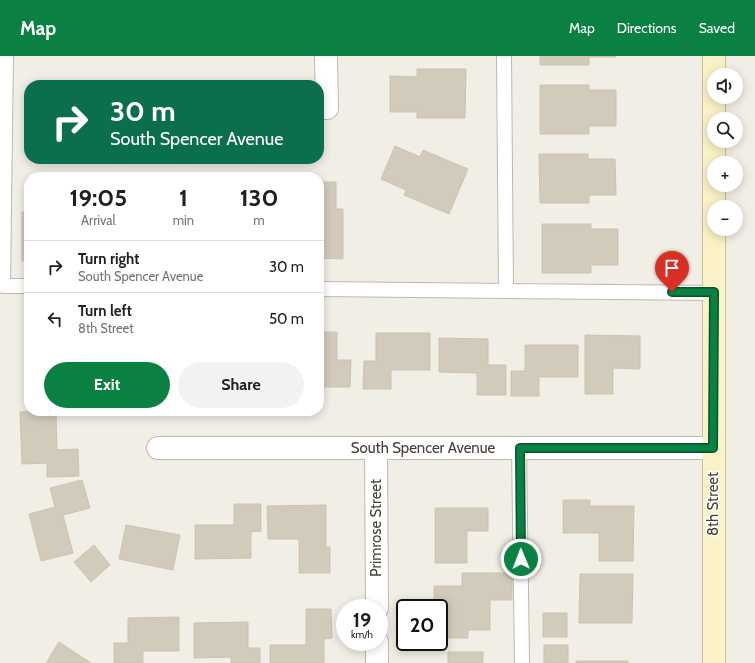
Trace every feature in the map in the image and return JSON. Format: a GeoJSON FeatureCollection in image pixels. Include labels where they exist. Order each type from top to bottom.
{"type":"FeatureCollection","features":[{"type":"Feature","properties":{"kind":"street"},"geometry":{"type":"LineString","coordinates":[[324,91],[326,56]]}},
{"type":"Feature","properties":{"kind":"street","name":"8th Street"},"geometry":{"type":"LineString","coordinates":[[714,56],[714,663]]}},
{"type":"Feature","properties":{"kind":"street","name":"South Spencer Avenue"},"geometry":{"type":"LineString","coordinates":[[158,448],[713,448]]}},
{"type":"Feature","properties":{"kind":"street","name":"Primrose Street"},"geometry":{"type":"LineString","coordinates":[[376,448],[377,599]]}},
{"type":"Feature","properties":{"kind":"street"},"geometry":{"type":"LineString","coordinates":[[377,651],[377,663]]}},
{"type":"Feature","properties":{"kind":"lane"},"geometry":{"type":"LineString","coordinates":[[6,56],[3,286],[24,286]]}},
{"type":"Feature","properties":{"kind":"lane"},"geometry":{"type":"LineString","coordinates":[[504,56],[506,291]]}},
{"type":"Feature","properties":{"kind":"lane"},"geometry":{"type":"LineString","coordinates":[[324,289],[714,292]]}},
{"type":"Feature","properties":{"kind":"lane"},"geometry":{"type":"LineString","coordinates":[[520,448],[522,663]]}},
{"type":"Feature","properties":{"kind":"building"},"geometry":{"type":"Polygon","coordinates":[[[540,56],[616,57],[589,57],[589,65],[540,65],[540,56]]]}},
{"type":"Feature","properties":{"kind":"building"},"geometry":{"type":"Polygon","coordinates":[[[417,69],[466,69],[465,118],[417,118],[417,112],[390,112],[390,76],[417,77],[417,69]]]}},
{"type":"Feature","properties":{"kind":"building"},"geometry":{"type":"Polygon","coordinates":[[[540,85],[589,85],[589,90],[616,90],[616,126],[589,126],[589,134],[540,134],[540,85]]]}},
{"type":"Feature","properties":{"kind":"building"},"geometry":{"type":"Polygon","coordinates":[[[395,146],[420,157],[423,150],[468,169],[449,214],[404,195],[406,190],[381,179],[395,146]]]}},
{"type":"Feature","properties":{"kind":"building"},"geometry":{"type":"Polygon","coordinates":[[[539,154],[588,154],[588,159],[615,159],[616,195],[589,195],[589,203],[540,203],[539,154]]]}},
{"type":"Feature","properties":{"kind":"building"},"geometry":{"type":"Polygon","coordinates":[[[324,182],[336,182],[336,209],[343,209],[343,259],[324,258],[324,182]]]}},
{"type":"Feature","properties":{"kind":"building"},"geometry":{"type":"Polygon","coordinates":[[[22,212],[24,212],[24,261],[22,261],[22,212]]]}},
{"type":"Feature","properties":{"kind":"building"},"geometry":{"type":"Polygon","coordinates":[[[542,224],[591,224],[591,229],[618,229],[618,265],[591,265],[591,273],[542,273],[542,224]]]}},
{"type":"Feature","properties":{"kind":"building"},"geometry":{"type":"Polygon","coordinates":[[[324,332],[337,332],[337,360],[351,360],[350,387],[324,387],[324,332]]]}},
{"type":"Feature","properties":{"kind":"building"},"geometry":{"type":"Polygon","coordinates":[[[376,333],[430,333],[430,370],[391,370],[391,389],[363,389],[364,361],[376,361],[376,333]]]}},
{"type":"Feature","properties":{"kind":"building"},"geometry":{"type":"Polygon","coordinates":[[[585,335],[640,336],[640,369],[613,368],[613,394],[585,394],[585,335]]]}},
{"type":"Feature","properties":{"kind":"building"},"geometry":{"type":"Polygon","coordinates":[[[439,338],[488,339],[488,365],[506,365],[506,395],[477,395],[477,373],[439,372],[439,338]]]}},
{"type":"Feature","properties":{"kind":"building"},"geometry":{"type":"Polygon","coordinates":[[[525,345],[578,345],[578,377],[539,377],[539,396],[511,396],[511,371],[525,371],[525,345]]]}},
{"type":"Feature","properties":{"kind":"building"},"geometry":{"type":"Polygon","coordinates":[[[20,412],[24,412],[24,416],[56,416],[57,450],[78,449],[79,476],[47,477],[47,463],[22,464],[20,412]]]}},
{"type":"Feature","properties":{"kind":"building"},"geometry":{"type":"Polygon","coordinates":[[[82,480],[90,508],[63,515],[73,553],[41,561],[29,514],[55,507],[50,488],[82,480]]]}},
{"type":"Feature","properties":{"kind":"building"},"geometry":{"type":"Polygon","coordinates":[[[563,500],[590,500],[590,506],[634,506],[633,561],[599,561],[599,533],[563,533],[563,500]]]}},
{"type":"Feature","properties":{"kind":"building"},"geometry":{"type":"Polygon","coordinates":[[[234,504],[261,504],[261,531],[251,532],[251,558],[195,559],[195,525],[234,525],[234,504]]]}},
{"type":"Feature","properties":{"kind":"building"},"geometry":{"type":"Polygon","coordinates":[[[326,505],[326,547],[330,547],[330,573],[299,573],[299,539],[268,539],[267,506],[326,505]]]}},
{"type":"Feature","properties":{"kind":"building"},"geometry":{"type":"Polygon","coordinates":[[[435,508],[488,508],[488,531],[467,531],[467,563],[435,563],[435,508]]]}},
{"type":"Feature","properties":{"kind":"building"},"geometry":{"type":"Polygon","coordinates":[[[126,525],[180,535],[173,570],[119,559],[126,525]]]}},
{"type":"Feature","properties":{"kind":"building"},"geometry":{"type":"Polygon","coordinates":[[[94,545],[110,565],[91,582],[74,562],[94,545]]]}},
{"type":"Feature","properties":{"kind":"building"},"geometry":{"type":"Polygon","coordinates":[[[462,573],[512,573],[512,600],[490,600],[490,630],[468,630],[468,638],[448,638],[448,599],[434,599],[434,586],[462,586],[462,573]]]}},
{"type":"Feature","properties":{"kind":"building"},"geometry":{"type":"Polygon","coordinates":[[[580,574],[633,574],[632,623],[579,623],[580,574]]]}},
{"type":"Feature","properties":{"kind":"building"},"geometry":{"type":"Polygon","coordinates":[[[306,609],[331,609],[332,638],[324,639],[324,663],[270,663],[270,645],[306,645],[306,609]]]}},
{"type":"Feature","properties":{"kind":"building"},"geometry":{"type":"Polygon","coordinates":[[[543,613],[567,613],[567,637],[543,637],[543,613]]]}},
{"type":"Feature","properties":{"kind":"building"},"geometry":{"type":"Polygon","coordinates":[[[179,617],[179,651],[143,651],[143,663],[114,663],[114,643],[128,643],[128,618],[179,617]]]}},
{"type":"Feature","properties":{"kind":"building"},"geometry":{"type":"Polygon","coordinates":[[[248,622],[248,648],[260,648],[260,663],[231,663],[231,657],[194,658],[194,623],[248,622]]]}},
{"type":"Feature","properties":{"kind":"building"},"geometry":{"type":"Polygon","coordinates":[[[59,642],[91,663],[46,663],[59,642]]]}},
{"type":"Feature","properties":{"kind":"building"},"geometry":{"type":"Polygon","coordinates":[[[544,645],[568,645],[568,663],[544,663],[544,645]]]}},
{"type":"Feature","properties":{"kind":"building"},"geometry":{"type":"Polygon","coordinates":[[[448,652],[483,652],[483,663],[448,663],[448,652]]]}},
{"type":"Feature","properties":{"kind":"building"},"geometry":{"type":"Polygon","coordinates":[[[576,661],[628,661],[628,663],[576,663],[576,661]]]}},
{"type":"Feature","properties":{"kind":"route"},"geometry":{"type":"LineString","coordinates":[[521,559],[520,448],[713,448],[714,292],[672,292]]}}]}
